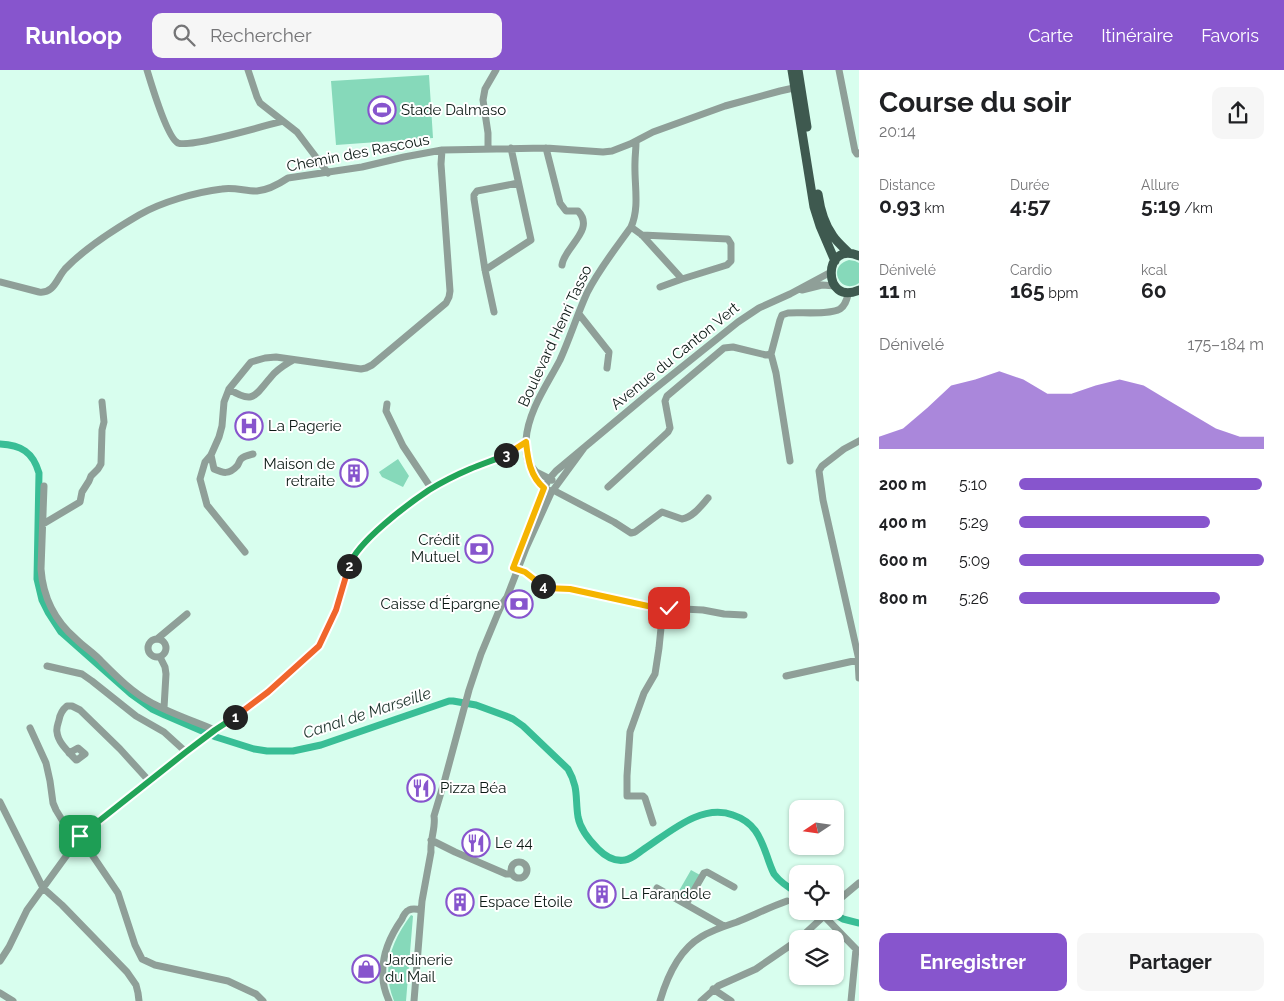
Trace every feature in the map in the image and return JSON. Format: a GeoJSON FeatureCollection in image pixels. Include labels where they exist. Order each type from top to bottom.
{"type":"FeatureCollection","features":[{"type":"Feature","properties":{"kind":"main road"},"geometry":{"type":"LineString","coordinates":[[792,70],[798,87],[820,205],[833,236],[850,254]]}},
{"type":"Feature","properties":{"kind":"main road"},"geometry":{"type":"LineString","coordinates":[[798,70],[798,87],[814,207],[835,261]]}},
{"type":"Feature","properties":{"kind":"main road"},"geometry":{"type":"LineString","coordinates":[[856,291],[840,289],[836,286],[831,272],[835,261],[839,257],[850,254],[859,256]]}},
{"type":"Feature","properties":{"kind":"street"},"geometry":{"type":"LineString","coordinates":[[147,70],[166,124],[178,143],[185,144],[214,138],[283,121]]}},
{"type":"Feature","properties":{"kind":"street"},"geometry":{"type":"LineString","coordinates":[[248,70],[260,103],[297,132],[328,173]]}},
{"type":"Feature","properties":{"kind":"street"},"geometry":{"type":"LineString","coordinates":[[488,149],[488,132],[483,100],[485,89],[496,70]]}},
{"type":"Feature","properties":{"kind":"street"},"geometry":{"type":"LineString","coordinates":[[839,70],[855,151],[857,154],[859,153]]}},
{"type":"Feature","properties":{"kind":"street"},"geometry":{"type":"LineString","coordinates":[[636,142],[653,132],[726,106],[798,87]]}},
{"type":"Feature","properties":{"kind":"street","name":"Chemin des Rascous"},"geometry":{"type":"LineString","coordinates":[[0,282],[43,293],[51,290],[65,269],[91,247],[140,214],[154,207],[205,192],[225,188],[262,190],[288,178],[362,168],[404,157],[442,150],[546,148],[603,152],[612,151],[636,142]]}},
{"type":"Feature","properties":{"kind":"street","name":"Boulevard Henri Tasso"},"geometry":{"type":"LineString","coordinates":[[636,142],[634,163],[636,208],[634,219],[631,227],[598,273],[586,296],[560,360],[542,393],[527,430],[527,455],[532,473],[544,488],[631,532],[635,532],[662,512],[686,519],[708,498]]}},
{"type":"Feature","properties":{"kind":"street"},"geometry":{"type":"LineString","coordinates":[[485,270],[531,240],[512,148]]}},
{"type":"Feature","properties":{"kind":"street"},"geometry":{"type":"LineString","coordinates":[[546,148],[560,203],[566,210],[578,211],[583,220],[581,233],[562,261],[562,265]]}},
{"type":"Feature","properties":{"kind":"street"},"geometry":{"type":"LineString","coordinates":[[245,552],[207,505],[200,479],[205,462],[211,455],[219,438],[224,402],[229,389],[251,362],[264,358],[276,357],[361,369],[366,368],[372,365],[446,302],[450,291],[441,164],[442,150]]}},
{"type":"Feature","properties":{"kind":"street"},"geometry":{"type":"LineString","coordinates":[[494,312],[485,270],[474,194],[477,191],[518,183]]}},
{"type":"Feature","properties":{"kind":"street"},"geometry":{"type":"LineString","coordinates":[[631,227],[642,235],[682,279]]}},
{"type":"Feature","properties":{"kind":"street"},"geometry":{"type":"LineString","coordinates":[[642,235],[728,239],[731,244],[731,261],[727,264],[660,286]]}},
{"type":"Feature","properties":{"kind":"street","name":"Avenue du Canton Vert"},"geometry":{"type":"LineString","coordinates":[[414,1001],[426,856],[435,821],[434,812],[482,654],[502,604],[507,597],[515,568],[549,479],[647,394],[723,332],[759,308],[831,272]]}},
{"type":"Feature","properties":{"kind":"street","name":"Avenue du Canton Vert"},"geometry":{"type":"LineString","coordinates":[[790,294],[822,284],[836,286]]}},
{"type":"Feature","properties":{"kind":"street"},"geometry":{"type":"LineString","coordinates":[[790,461],[776,373],[771,354],[782,315],[788,313],[831,312],[841,309],[856,291]]}},
{"type":"Feature","properties":{"kind":"street"},"geometry":{"type":"LineString","coordinates":[[579,314],[609,352],[607,368]]}},
{"type":"Feature","properties":{"kind":"street"},"geometry":{"type":"LineString","coordinates":[[608,487],[668,432],[670,428],[665,401],[667,396],[724,348],[733,347],[766,355],[771,354]]}},
{"type":"Feature","properties":{"kind":"street"},"geometry":{"type":"LineString","coordinates":[[229,389],[240,396],[246,397],[257,394],[280,368],[293,360]]}},
{"type":"Feature","properties":{"kind":"street"},"geometry":{"type":"LineString","coordinates":[[43,524],[80,502],[82,492],[90,481],[91,476],[101,464],[104,422],[102,402]]}},
{"type":"Feature","properties":{"kind":"street"},"geometry":{"type":"LineString","coordinates":[[387,404],[386,411],[403,446],[431,488]]}},
{"type":"Feature","properties":{"kind":"street"},"geometry":{"type":"LineString","coordinates":[[859,440],[822,466],[819,471],[823,500],[859,660],[859,678]]}},
{"type":"Feature","properties":{"kind":"street"},"geometry":{"type":"LineString","coordinates":[[0,961],[27,910],[78,840],[186,752],[268,692],[319,646],[336,610],[350,562],[366,541],[382,526],[431,488],[469,469],[510,452],[526,442]]}},
{"type":"Feature","properties":{"kind":"street","name":"Avenue du Canton Vert"},"geometry":{"type":"LineString","coordinates":[[515,568],[552,491],[584,448]]}},
{"type":"Feature","properties":{"kind":"street"},"geometry":{"type":"LineString","coordinates":[[211,455],[214,468],[223,473],[230,472],[237,466],[241,458],[253,454]]}},
{"type":"Feature","properties":{"kind":"street"},"geometry":{"type":"LineString","coordinates":[[527,455],[534,470],[557,483]]}},
{"type":"Feature","properties":{"kind":"street"},"geometry":{"type":"LineString","coordinates":[[44,486],[41,569],[43,586],[48,602],[58,619],[72,636],[138,695],[212,732]]}},
{"type":"Feature","properties":{"kind":"street"},"geometry":{"type":"LineString","coordinates":[[515,568],[525,572],[546,588],[570,589],[657,608],[703,610],[744,615]]}},
{"type":"Feature","properties":{"kind":"street"},"geometry":{"type":"LineString","coordinates":[[653,822],[645,798],[643,796],[628,796],[627,776],[630,732],[644,693],[655,674],[663,608]]}},
{"type":"Feature","properties":{"kind":"street"},"geometry":{"type":"LineString","coordinates":[[157,639],[165,645],[166,651],[160,657],[154,657],[149,653],[149,644],[187,614]]}},
{"type":"Feature","properties":{"kind":"street"},"geometry":{"type":"LineString","coordinates":[[160,657],[166,674],[164,708]]}},
{"type":"Feature","properties":{"kind":"street"},"geometry":{"type":"LineString","coordinates":[[786,676],[859,660]]}},
{"type":"Feature","properties":{"kind":"street"},"geometry":{"type":"LineString","coordinates":[[47,666],[82,674],[136,716],[164,732],[186,752]]}},
{"type":"Feature","properties":{"kind":"street"},"geometry":{"type":"LineString","coordinates":[[69,753],[59,739],[56,729],[63,708],[72,706],[80,710],[150,782]]}},
{"type":"Feature","properties":{"kind":"street"},"geometry":{"type":"LineString","coordinates":[[30,728],[46,763],[53,804],[118,893],[135,945],[142,959],[155,965],[228,981],[256,994],[263,1001]]}},
{"type":"Feature","properties":{"kind":"street"},"geometry":{"type":"LineString","coordinates":[[0,802],[44,888],[126,972],[136,985],[139,1001]]}},
{"type":"Feature","properties":{"kind":"street"},"geometry":{"type":"LineString","coordinates":[[430,842],[442,845],[506,874],[512,871]]}},
{"type":"Feature","properties":{"kind":"street"},"geometry":{"type":"LineString","coordinates":[[686,904],[704,873],[707,872],[734,887]]}},
{"type":"Feature","properties":{"kind":"street"},"geometry":{"type":"LineString","coordinates":[[844,896],[859,883]]}},
{"type":"Feature","properties":{"kind":"street"},"geometry":{"type":"LineString","coordinates":[[657,888],[724,926]]}},
{"type":"Feature","properties":{"kind":"street"},"geometry":{"type":"LineString","coordinates":[[660,1001],[666,981],[674,966],[687,949],[699,938],[787,901]]}},
{"type":"Feature","properties":{"kind":"street"},"geometry":{"type":"LineString","coordinates":[[389,1001],[383,977],[386,952],[396,927],[404,915],[409,910],[421,910]]}},
{"type":"Feature","properties":{"kind":"street"},"geometry":{"type":"LineString","coordinates":[[808,930],[818,920]]}},
{"type":"Feature","properties":{"kind":"street"},"geometry":{"type":"LineString","coordinates":[[832,920],[856,949],[851,1001]]}},
{"type":"Feature","properties":{"kind":"street"},"geometry":{"type":"LineString","coordinates":[[701,1001],[718,986],[756,969],[789,945]]}},
{"type":"Feature","properties":{"kind":"street"},"geometry":{"type":"LineString","coordinates":[[713,990],[731,1001]]}},
{"type":"Feature","properties":{"kind":"street"},"geometry":{"type":"LineString","coordinates":[[0,992],[14,1001]]}},
{"type":"Feature","properties":{"kind":"green space","name":"Stade Dalmaso"},"geometry":{"type":"Polygon","coordinates":[[[429,75],[433,138],[336,145],[331,81],[429,75]]]}},
{"type":"Feature","properties":{"kind":"green space"},"geometry":{"type":"Polygon","coordinates":[[[849,260],[859,263],[859,283],[846,286],[838,279],[837,273],[842,263],[849,260]]]}},
{"type":"Feature","properties":{"kind":"green space"},"geometry":{"type":"Polygon","coordinates":[[[398,459],[409,476],[403,487],[382,477],[379,472],[398,459]]]}},
{"type":"Feature","properties":{"kind":"green space"},"geometry":{"type":"Polygon","coordinates":[[[691,870],[700,875],[684,902],[676,896],[691,870]]]}},
{"type":"Feature","properties":{"kind":"green space"},"geometry":{"type":"Polygon","coordinates":[[[411,915],[413,916],[406,1001],[394,1001],[388,978],[390,956],[398,935],[411,915]]]}},
{"type":"Feature","properties":{"kind":"waterway","name":"Canal de Marseille"},"geometry":{"type":"LineString","coordinates":[[0,444],[14,446],[25,451],[30,455],[39,473],[37,579],[42,600],[48,612],[61,632],[131,694],[152,709],[216,737],[254,749],[293,751],[321,745],[449,701],[476,705],[513,719],[523,726],[568,769],[575,788],[578,817],[581,826],[592,842],[607,856],[617,860],[628,859],[686,821],[697,816],[721,812],[740,818],[751,826],[762,842],[774,874],[789,887]]}},
{"type":"Feature","properties":{"kind":"waterway","name":"Canal de Marseille"},"geometry":{"type":"LineString","coordinates":[[844,919],[859,923]]}},
{"type":"Feature","properties":{"kind":"place","name":"Stade Dalmaso"},"geometry":{"type":"Point","coordinates":[382,110]}},
{"type":"Feature","properties":{"kind":"place","name":"La Pagerie"},"geometry":{"type":"Point","coordinates":[249,426]}},
{"type":"Feature","properties":{"kind":"place","name":"Maison de retraite"},"geometry":{"type":"Point","coordinates":[354,473]}},
{"type":"Feature","properties":{"kind":"place","name":"Crédit Mutuel"},"geometry":{"type":"Point","coordinates":[479,549]}},
{"type":"Feature","properties":{"kind":"place","name":"Caisse d'Épargne"},"geometry":{"type":"Point","coordinates":[519,604]}},
{"type":"Feature","properties":{"kind":"place","name":"Pizza Béa"},"geometry":{"type":"Point","coordinates":[421,788]}},
{"type":"Feature","properties":{"kind":"place","name":"Le 44"},"geometry":{"type":"Point","coordinates":[476,843]}},
{"type":"Feature","properties":{"kind":"place","name":"La Farandole"},"geometry":{"type":"Point","coordinates":[602,894]}},
{"type":"Feature","properties":{"kind":"place","name":"Espace Étoile"},"geometry":{"type":"Point","coordinates":[460,902]}},
{"type":"Feature","properties":{"kind":"place","name":"Jardinerie du Mail"},"geometry":{"type":"Point","coordinates":[366,969]}},
{"type":"Feature","properties":{"kind":"route"},"geometry":{"type":"LineString","coordinates":[[80,836],[186,752],[268,692],[319,646],[336,610],[350,562],[366,541],[382,526],[431,488],[469,469],[500,457],[526,442],[530,469],[544,488],[513,568],[525,572],[546,588],[570,589],[657,608],[669,608]]}}]}
